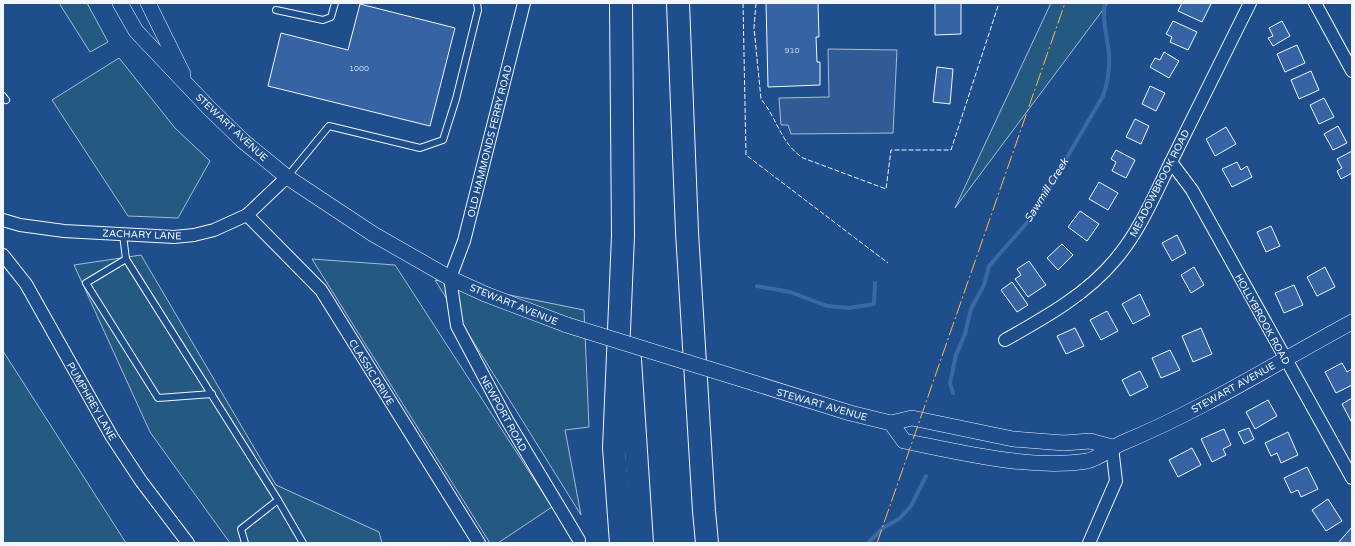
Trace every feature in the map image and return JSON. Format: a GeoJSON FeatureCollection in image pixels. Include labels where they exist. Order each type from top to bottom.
{"type":"FeatureCollection","features":[{"type":"Feature","properties":{"kind":"highway"},"geometry":{"type":"LineString","coordinates":[[615,3],[622,68]]}},
{"type":"Feature","properties":{"kind":"highway"},"geometry":{"type":"LineString","coordinates":[[621,3],[623,236],[614,448],[621,543]]}},
{"type":"Feature","properties":{"kind":"highway"},"geometry":{"type":"LineString","coordinates":[[678,3],[688,240],[707,543]]}},
{"type":"Feature","properties":{"kind":"highway"},"geometry":{"type":"LineString","coordinates":[[681,70],[685,3]]}},
{"type":"Feature","properties":{"kind":"highway"},"geometry":{"type":"LineString","coordinates":[[623,236],[642,543]]}},
{"type":"Feature","properties":{"kind":"street","name":"STEWART AVENUE"},"geometry":{"type":"LineString","coordinates":[[120,3],[136,31],[243,141],[287,177],[373,234],[450,278],[485,294],[567,325],[850,413],[891,423],[912,418],[1013,440],[1064,443],[1090,441],[1112,447]]}},
{"type":"Feature","properties":{"kind":"street","name":"STEWART AVENUE"},"geometry":{"type":"LineString","coordinates":[[148,3],[189,86]]}},
{"type":"Feature","properties":{"kind":"street","name":"OLD HAMMONDS FERRY ROAD"},"geometry":{"type":"LineString","coordinates":[[450,278],[464,241],[524,3]]}},
{"type":"Feature","properties":{"kind":"street","name":"MEADOWBROOK ROAD"},"geometry":{"type":"LineString","coordinates":[[1005,340],[1066,302],[1101,275],[1115,261],[1139,225],[1250,3]]}},
{"type":"Feature","properties":{"kind":"street"},"geometry":{"type":"LineString","coordinates":[[1315,3],[1352,71]]}},
{"type":"Feature","properties":{"kind":"street","name":"HOLLYBROOK ROAD"},"geometry":{"type":"LineString","coordinates":[[1170,162],[1192,190],[1352,478]]}},
{"type":"Feature","properties":{"kind":"street","name":"ZACHARY LANE"},"geometry":{"type":"LineString","coordinates":[[3,220],[20,225],[64,231],[174,237],[194,235],[214,230],[247,215],[287,177]]}},
{"type":"Feature","properties":{"kind":"street","name":"CLASSIC DRIVE"},"geometry":{"type":"LineString","coordinates":[[247,215],[321,290],[479,543]]}},
{"type":"Feature","properties":{"kind":"street","name":"PUMPHREY LANE"},"geometry":{"type":"LineString","coordinates":[[3,254],[26,284],[112,437],[141,481],[188,543]]}},
{"type":"Feature","properties":{"kind":"street","name":"NEWPORT ROAD"},"geometry":{"type":"LineString","coordinates":[[450,278],[457,326],[507,420],[580,540]]}},
{"type":"Feature","properties":{"kind":"street","name":"STEWART AVENUE"},"geometry":{"type":"LineString","coordinates":[[891,423],[904,441],[972,455],[1047,462],[1088,461],[1112,447],[1174,420],[1352,322]]}},
{"type":"Feature","properties":{"kind":"street"},"geometry":{"type":"LineString","coordinates":[[1089,543],[1116,481],[1112,447]]}},
{"type":"Feature","properties":{"kind":"lane"},"geometry":{"type":"LineString","coordinates":[[276,10],[323,20],[331,17],[335,3]]}},
{"type":"Feature","properties":{"kind":"lane"},"geometry":{"type":"LineString","coordinates":[[287,177],[329,126],[420,148],[443,140],[456,99],[478,10],[477,3]]}},
{"type":"Feature","properties":{"kind":"lane"},"geometry":{"type":"LineString","coordinates":[[123,235],[126,260],[212,394],[303,543]]}},
{"type":"Feature","properties":{"kind":"lane"},"geometry":{"type":"LineString","coordinates":[[126,260],[86,283],[154,392],[158,398],[212,394]]}},
{"type":"Feature","properties":{"kind":"lane"},"geometry":{"type":"LineString","coordinates":[[245,543],[240,529],[278,500]]}},
{"type":"Feature","properties":{"kind":"shaded area"},"geometry":{"type":"Polygon","coordinates":[[[59,3],[87,3],[108,42],[90,52],[59,3]]]}},
{"type":"Feature","properties":{"kind":"shaded area"},"geometry":{"type":"Polygon","coordinates":[[[1051,3],[1108,3],[955,208],[1051,3]]]}},
{"type":"Feature","properties":{"kind":"shaded area"},"geometry":{"type":"Polygon","coordinates":[[[828,49],[897,50],[893,133],[791,134],[788,125],[781,125],[779,98],[829,97],[828,49]]]}},
{"type":"Feature","properties":{"kind":"shaded area"},"geometry":{"type":"Polygon","coordinates":[[[119,58],[175,128],[210,161],[178,218],[128,216],[52,100],[119,58]]]}},
{"type":"Feature","properties":{"kind":"shaded area"},"geometry":{"type":"Polygon","coordinates":[[[141,255],[276,485],[379,532],[382,543],[230,543],[150,432],[74,265],[141,255]]]}},
{"type":"Feature","properties":{"kind":"shaded area"},"geometry":{"type":"Polygon","coordinates":[[[312,259],[395,265],[552,507],[498,543],[490,543],[312,259]]]}},
{"type":"Feature","properties":{"kind":"shaded area"},"geometry":{"type":"Polygon","coordinates":[[[435,280],[584,310],[589,427],[565,430],[581,515],[435,280]]]}},
{"type":"Feature","properties":{"kind":"shaded area"},"geometry":{"type":"Polygon","coordinates":[[[3,351],[126,543],[3,543],[3,351]]]}},
{"type":"Feature","properties":{"kind":"building"},"geometry":{"type":"Polygon","coordinates":[[[766,3],[818,3],[819,37],[816,37],[817,62],[820,62],[820,85],[768,87],[766,3]]]}},
{"type":"Feature","properties":{"kind":"building"},"geometry":{"type":"Polygon","coordinates":[[[935,3],[961,3],[961,34],[935,35],[935,3]]]}},
{"type":"Feature","properties":{"kind":"building"},"geometry":{"type":"Polygon","coordinates":[[[1182,3],[1211,4],[1202,22],[1178,11],[1182,3]]]}},
{"type":"Feature","properties":{"kind":"building"},"geometry":{"type":"Polygon","coordinates":[[[360,4],[455,28],[430,126],[268,86],[281,33],[348,50],[360,4]]]}},
{"type":"Feature","properties":{"kind":"building"},"geometry":{"type":"Polygon","coordinates":[[[1173,21],[1197,32],[1188,50],[1170,42],[1172,37],[1166,34],[1173,21]]]}},
{"type":"Feature","properties":{"kind":"building"},"geometry":{"type":"Polygon","coordinates":[[[1282,21],[1290,36],[1273,46],[1268,38],[1273,36],[1269,28],[1282,21]]]}},
{"type":"Feature","properties":{"kind":"building"},"geometry":{"type":"Polygon","coordinates":[[[1297,45],[1305,63],[1285,72],[1277,54],[1297,45]]]}},
{"type":"Feature","properties":{"kind":"building"},"geometry":{"type":"Polygon","coordinates":[[[1164,52],[1179,61],[1169,78],[1150,67],[1155,58],[1160,60],[1164,52]]]}},
{"type":"Feature","properties":{"kind":"building"},"geometry":{"type":"Polygon","coordinates":[[[937,67],[953,69],[950,104],[933,102],[937,67]]]}},
{"type":"Feature","properties":{"kind":"building"},"geometry":{"type":"Polygon","coordinates":[[[1311,71],[1319,90],[1299,99],[1291,80],[1311,71]]]}},
{"type":"Feature","properties":{"kind":"building"},"geometry":{"type":"Polygon","coordinates":[[[1150,86],[1165,93],[1156,111],[1142,104],[1150,86]]]}},
{"type":"Feature","properties":{"kind":"building"},"geometry":{"type":"Polygon","coordinates":[[[1324,98],[1334,117],[1319,124],[1310,105],[1324,98]]]}},
{"type":"Feature","properties":{"kind":"building"},"geometry":{"type":"Polygon","coordinates":[[[1135,119],[1149,126],[1141,144],[1126,137],[1135,119]]]}},
{"type":"Feature","properties":{"kind":"building"},"geometry":{"type":"Polygon","coordinates":[[[1338,126],[1347,143],[1333,150],[1324,134],[1338,126]]]}},
{"type":"Feature","properties":{"kind":"building"},"geometry":{"type":"Polygon","coordinates":[[[1226,127],[1236,144],[1215,156],[1206,139],[1226,127]]]}},
{"type":"Feature","properties":{"kind":"building"},"geometry":{"type":"Polygon","coordinates":[[[1116,150],[1135,160],[1126,178],[1112,171],[1116,162],[1111,159],[1116,150]]]}},
{"type":"Feature","properties":{"kind":"building"},"geometry":{"type":"Polygon","coordinates":[[[1352,151],[1352,173],[1341,179],[1337,171],[1342,168],[1337,159],[1352,151]]]}},
{"type":"Feature","properties":{"kind":"building"},"geometry":{"type":"Polygon","coordinates":[[[1237,162],[1241,170],[1247,166],[1252,177],[1232,187],[1222,169],[1237,162]]]}},
{"type":"Feature","properties":{"kind":"building"},"geometry":{"type":"Polygon","coordinates":[[[1099,182],[1118,193],[1108,210],[1089,199],[1099,182]]]}},
{"type":"Feature","properties":{"kind":"building"},"geometry":{"type":"Polygon","coordinates":[[[1080,211],[1099,224],[1087,241],[1068,227],[1080,211]]]}},
{"type":"Feature","properties":{"kind":"building"},"geometry":{"type":"Polygon","coordinates":[[[1271,226],[1280,246],[1266,252],[1257,232],[1271,226]]]}},
{"type":"Feature","properties":{"kind":"building"},"geometry":{"type":"Polygon","coordinates":[[[1177,235],[1186,253],[1172,261],[1162,243],[1177,235]]]}},
{"type":"Feature","properties":{"kind":"building"},"geometry":{"type":"Polygon","coordinates":[[[1062,244],[1073,255],[1058,270],[1047,258],[1062,244]]]}},
{"type":"Feature","properties":{"kind":"building"},"geometry":{"type":"Polygon","coordinates":[[[1029,261],[1046,285],[1028,297],[1015,279],[1021,275],[1017,269],[1029,261]]]}},
{"type":"Feature","properties":{"kind":"building"},"geometry":{"type":"Polygon","coordinates":[[[1194,267],[1204,285],[1191,293],[1181,275],[1194,267]]]}},
{"type":"Feature","properties":{"kind":"building"},"geometry":{"type":"Polygon","coordinates":[[[1325,267],[1335,287],[1317,296],[1307,277],[1325,267]]]}},
{"type":"Feature","properties":{"kind":"building"},"geometry":{"type":"Polygon","coordinates":[[[1012,282],[1028,305],[1017,312],[1001,290],[1012,282]]]}},
{"type":"Feature","properties":{"kind":"building"},"geometry":{"type":"Polygon","coordinates":[[[1294,285],[1303,305],[1284,313],[1275,293],[1294,285]]]}},
{"type":"Feature","properties":{"kind":"building"},"geometry":{"type":"Polygon","coordinates":[[[1140,294],[1150,315],[1133,324],[1122,304],[1140,294]]]}},
{"type":"Feature","properties":{"kind":"building"},"geometry":{"type":"Polygon","coordinates":[[[1107,311],[1118,331],[1101,340],[1090,320],[1107,311]]]}},
{"type":"Feature","properties":{"kind":"building"},"geometry":{"type":"Polygon","coordinates":[[[1075,328],[1084,346],[1066,354],[1057,336],[1075,328]]]}},
{"type":"Feature","properties":{"kind":"building"},"geometry":{"type":"Polygon","coordinates":[[[1201,328],[1212,354],[1193,362],[1182,336],[1201,328]]]}},
{"type":"Feature","properties":{"kind":"building"},"geometry":{"type":"Polygon","coordinates":[[[1170,350],[1180,370],[1161,378],[1152,358],[1170,350]]]}},
{"type":"Feature","properties":{"kind":"building"},"geometry":{"type":"Polygon","coordinates":[[[1342,363],[1347,372],[1352,369],[1352,385],[1336,393],[1325,372],[1342,363]]]}},
{"type":"Feature","properties":{"kind":"building"},"geometry":{"type":"Polygon","coordinates":[[[1140,371],[1148,387],[1130,396],[1122,380],[1140,371]]]}},
{"type":"Feature","properties":{"kind":"building"},"geometry":{"type":"Polygon","coordinates":[[[1352,398],[1352,423],[1342,404],[1352,398]]]}},
{"type":"Feature","properties":{"kind":"building"},"geometry":{"type":"Polygon","coordinates":[[[1268,400],[1277,416],[1255,429],[1246,412],[1268,400]]]}},
{"type":"Feature","properties":{"kind":"building"},"geometry":{"type":"Polygon","coordinates":[[[1249,428],[1254,439],[1244,444],[1238,432],[1249,428]]]}},
{"type":"Feature","properties":{"kind":"building"},"geometry":{"type":"Polygon","coordinates":[[[1224,429],[1231,445],[1223,449],[1226,455],[1212,462],[1201,439],[1224,429]]]}},
{"type":"Feature","properties":{"kind":"building"},"geometry":{"type":"Polygon","coordinates":[[[1288,432],[1298,455],[1281,463],[1277,453],[1271,456],[1265,443],[1288,432]]]}},
{"type":"Feature","properties":{"kind":"building"},"geometry":{"type":"Polygon","coordinates":[[[1192,448],[1201,465],[1178,477],[1169,460],[1192,448]]]}},
{"type":"Feature","properties":{"kind":"building"},"geometry":{"type":"Polygon","coordinates":[[[1307,467],[1318,489],[1301,497],[1298,490],[1291,493],[1284,478],[1307,467]]]}},
{"type":"Feature","properties":{"kind":"building"},"geometry":{"type":"Polygon","coordinates":[[[1328,499],[1342,521],[1326,531],[1312,510],[1328,499]]]}},
{"type":"Feature","properties":{"kind":"building"},"geometry":{"type":"Polygon","coordinates":[[[1352,527],[1352,543],[1338,543],[1352,527]]]}},
{"type":"Feature","properties":{"kind":"waterway","name":"Sawmill Creek"},"geometry":{"type":"LineString","coordinates":[[953,393],[950,383],[956,355],[965,334],[971,309],[984,285],[989,266],[1032,217],[1103,96],[1109,64],[1109,53],[1104,22],[1105,3]]}},
{"type":"Feature","properties":{"kind":"waterway"},"geometry":{"type":"LineString","coordinates":[[757,286],[790,292],[827,306],[849,308],[874,304],[875,283]]}},
{"type":"Feature","properties":{"kind":"waterway","name":"Sawmill Creek"},"geometry":{"type":"LineString","coordinates":[[868,543],[883,528],[899,519],[911,506],[926,476]]}},
{"type":"Feature","properties":{"kind":"fence"},"geometry":{"type":"LineString","coordinates":[[743,3],[746,155],[888,263]]}},
{"type":"Feature","properties":{"kind":"fence"},"geometry":{"type":"LineString","coordinates":[[756,3],[754,28],[761,99],[789,146],[803,158],[886,189],[891,150],[951,150],[999,3]]}},
{"type":"Feature","properties":{"kind":"power"},"geometry":{"type":"LineString","coordinates":[[877,543],[1065,3]]}}]}
